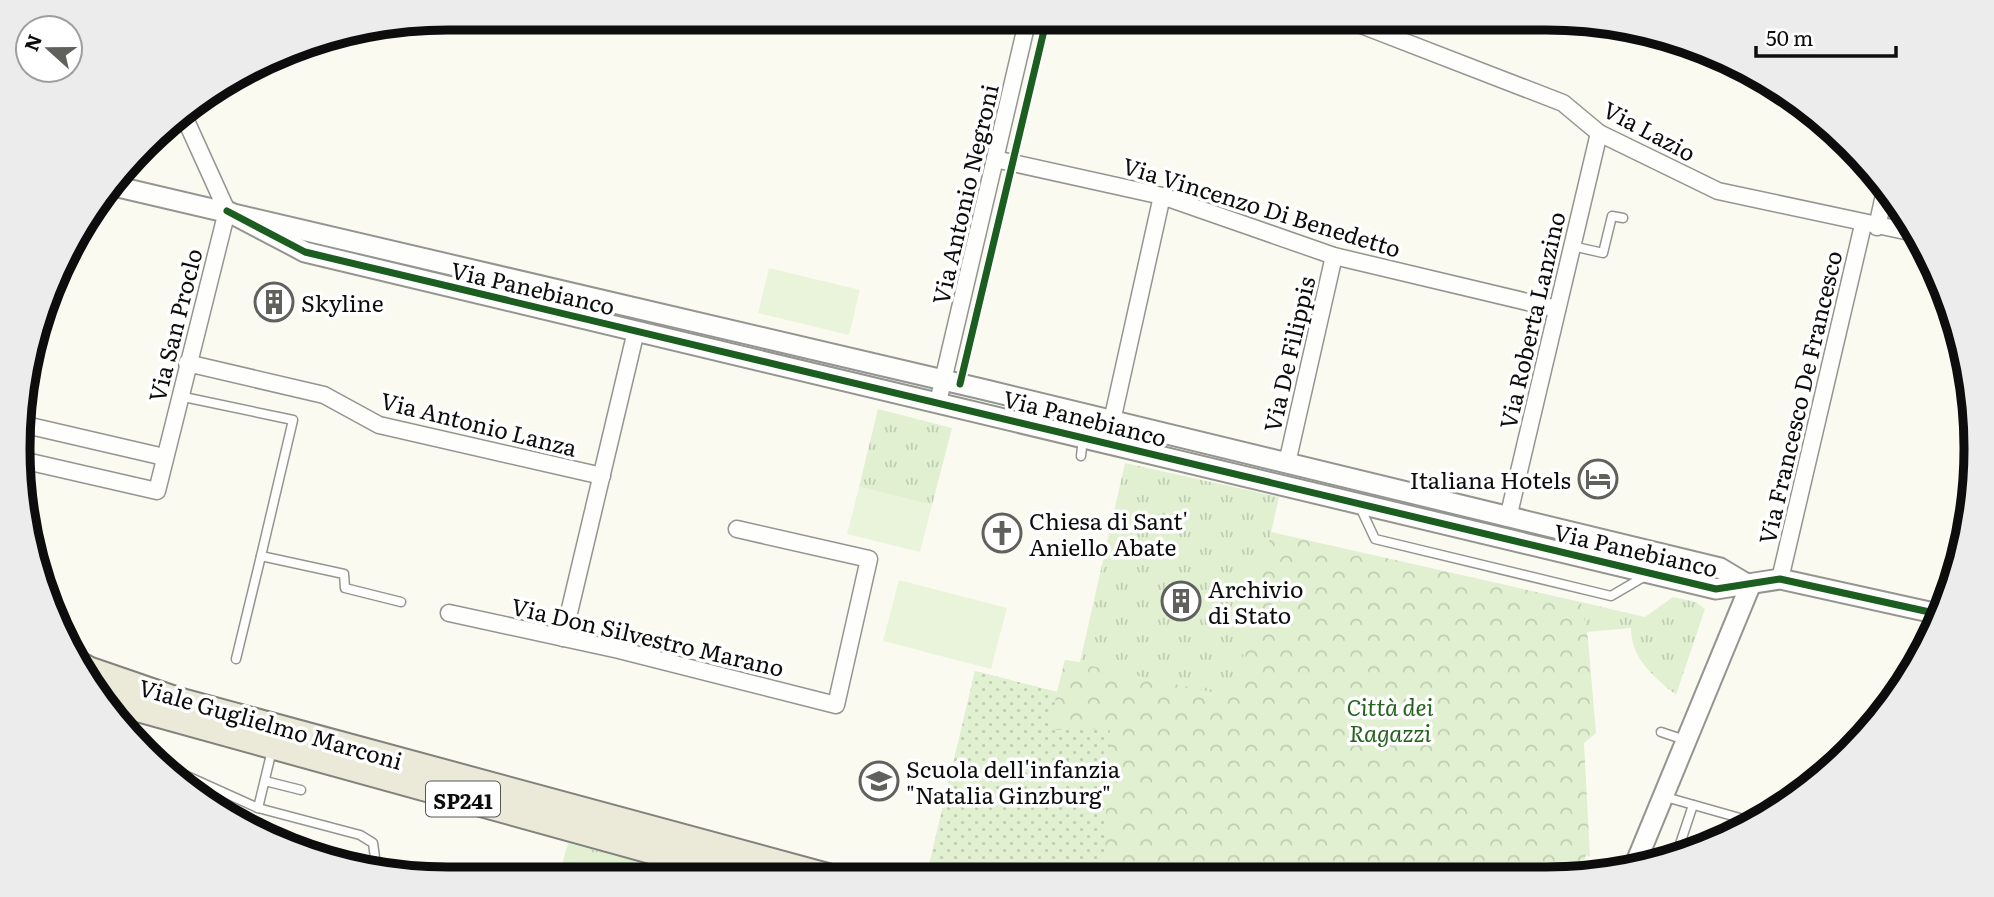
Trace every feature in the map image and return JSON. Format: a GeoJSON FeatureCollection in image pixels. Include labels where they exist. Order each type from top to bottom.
{"type":"FeatureCollection","features":[{"type":"Feature","properties":{"kind":"main road","name":"Viale Guglielmo Marconi"},"geometry":{"type":"LineString","coordinates":[[94,671],[178,700],[794,867]]}},
{"type":"Feature","properties":{"kind":"main road","name":"Viale Guglielmo Marconi"},"geometry":{"type":"LineString","coordinates":[[116,703],[712,867]]}},
{"type":"Feature","properties":{"kind":"main road"},"geometry":{"type":"LineString","coordinates":[[125,714],[174,721]]}},
{"type":"Feature","properties":{"kind":"street","name":"Via Antonio Negroni"},"geometry":{"type":"LineString","coordinates":[[938,402],[1025,30]]}},
{"type":"Feature","properties":{"kind":"street","name":"Via Lazio"},"geometry":{"type":"LineString","coordinates":[[1373,30],[1563,103],[1599,133],[1718,191],[1904,232]]}},
{"type":"Feature","properties":{"kind":"street"},"geometry":{"type":"LineString","coordinates":[[187,122],[227,211]]}},
{"type":"Feature","properties":{"kind":"street","name":"Via Roberta Lanzino"},"geometry":{"type":"LineString","coordinates":[[1508,518],[1599,133]]}},
{"type":"Feature","properties":{"kind":"street","name":"Via Vincenzo Di Benedetto"},"geometry":{"type":"LineString","coordinates":[[995,159],[1162,196],[1334,256],[1557,309]]}},
{"type":"Feature","properties":{"kind":"street","name":"Via Panebianco"},"geometry":{"type":"LineString","coordinates":[[121,188],[1112,421],[1720,568],[1750,586]]}},
{"type":"Feature","properties":{"kind":"street"},"geometry":{"type":"LineString","coordinates":[[1112,421],[1162,196]]}},
{"type":"Feature","properties":{"kind":"street","name":"Via Francesco De Francesco"},"geometry":{"type":"LineString","coordinates":[[1780,579],[1848,262],[1870,226],[1882,199]]}},
{"type":"Feature","properties":{"kind":"street","name":"Via Panebianco"},"geometry":{"type":"LineString","coordinates":[[227,211],[305,252],[938,402],[1082,447],[1358,503],[1716,589],[1750,586],[1780,579],[1931,612]]}},
{"type":"Feature","properties":{"kind":"street","name":"Via San Proclo"},"geometry":{"type":"LineString","coordinates":[[31,462],[156,491],[227,211]]}},
{"type":"Feature","properties":{"kind":"street","name":"Via De Filippis"},"geometry":{"type":"LineString","coordinates":[[1287,463],[1334,256]]}},
{"type":"Feature","properties":{"kind":"street","name":"Via Antonio Lanza"},"geometry":{"type":"LineString","coordinates":[[563,638],[636,331]]}},
{"type":"Feature","properties":{"kind":"street","name":"Via Antonio Lanza"},"geometry":{"type":"LineString","coordinates":[[187,363],[324,395],[379,425],[602,476]]}},
{"type":"Feature","properties":{"kind":"street"},"geometry":{"type":"LineString","coordinates":[[31,426],[165,454]]}},
{"type":"Feature","properties":{"kind":"street","name":"Via Don Silvestro Marano"},"geometry":{"type":"LineString","coordinates":[[449,613],[836,705],[869,559],[737,529]]}},
{"type":"Feature","properties":{"kind":"street"},"geometry":{"type":"LineString","coordinates":[[1638,857],[1750,586]]}},
{"type":"Feature","properties":{"kind":"lane"},"geometry":{"type":"LineString","coordinates":[[1572,246],[1603,253],[1612,216],[1623,218]]}},
{"type":"Feature","properties":{"kind":"lane"},"geometry":{"type":"LineString","coordinates":[[179,396],[293,420],[236,659]]}},
{"type":"Feature","properties":{"kind":"lane"},"geometry":{"type":"LineString","coordinates":[[1358,503],[1375,539],[1597,593],[1611,596],[1649,573]]}},
{"type":"Feature","properties":{"kind":"lane"},"geometry":{"type":"LineString","coordinates":[[261,556],[344,574],[345,588],[401,602]]}},
{"type":"Feature","properties":{"kind":"lane"},"geometry":{"type":"LineString","coordinates":[[1661,732],[1685,740]]}},
{"type":"Feature","properties":{"kind":"lane"},"geometry":{"type":"LineString","coordinates":[[258,808],[272,747]]}},
{"type":"Feature","properties":{"kind":"lane"},"geometry":{"type":"LineString","coordinates":[[189,777],[258,808],[360,835],[373,843],[375,861]]}},
{"type":"Feature","properties":{"kind":"lane"},"geometry":{"type":"LineString","coordinates":[[265,781],[301,790]]}},
{"type":"Feature","properties":{"kind":"lane"},"geometry":{"type":"LineString","coordinates":[[1662,796],[1742,818]]}},
{"type":"Feature","properties":{"kind":"lane"},"geometry":{"type":"LineString","coordinates":[[1680,845],[1693,804]]}},
{"type":"Feature","properties":{"kind":"green space"},"geometry":{"type":"Polygon","coordinates":[[[769,268],[860,290],[849,335],[758,313],[769,268]]]}},
{"type":"Feature","properties":{"kind":"green space"},"geometry":{"type":"Polygon","coordinates":[[[878,409],[952,428],[932,505],[859,487],[878,409]]]}},
{"type":"Feature","properties":{"kind":"green space"},"geometry":{"type":"Polygon","coordinates":[[[1125,463],[1279,497],[1252,618],[1268,735],[1048,730],[1065,660],[1080,662],[1125,463]]]}},
{"type":"Feature","properties":{"kind":"green space"},"geometry":{"type":"Polygon","coordinates":[[[859,487],[932,505],[920,552],[847,534],[859,487]]]}},
{"type":"Feature","properties":{"kind":"green space","name":"Città dei Ragazzi"},"geometry":{"type":"Polygon","coordinates":[[[1271,532],[1581,602],[1588,639],[1596,733],[1584,743],[1590,857],[1586,855],[1583,865],[1546,867],[929,867],[975,671],[1057,692],[1065,660],[1234,697],[1271,532]]]}},
{"type":"Feature","properties":{"kind":"green space"},"geometry":{"type":"Polygon","coordinates":[[[899,580],[1007,608],[991,669],[883,641],[899,580]]]}},
{"type":"Feature","properties":{"kind":"green space"},"geometry":{"type":"Polygon","coordinates":[[[1673,597],[1696,602],[1705,609],[1676,695],[1652,674],[1639,658],[1631,628],[1586,632],[1581,602],[1645,617],[1673,597]]]}},
{"type":"Feature","properties":{"kind":"green space"},"geometry":{"type":"Polygon","coordinates":[[[975,671],[1057,692],[1049,730],[1110,729],[1103,867],[929,867],[975,671]]]}},
{"type":"Feature","properties":{"kind":"green space"},"geometry":{"type":"Polygon","coordinates":[[[568,843],[635,861],[633,867],[561,867],[568,843]]]}},
{"type":"Feature","properties":{"kind":"green space"},"geometry":{"type":"Polygon","coordinates":[[[644,863],[658,867],[643,867],[644,863]]]}},
{"type":"Feature","properties":{"kind":"cycle path"},"geometry":{"type":"LineString","coordinates":[[960,384],[1044,30]]}},
{"type":"Feature","properties":{"kind":"cycle path"},"geometry":{"type":"LineString","coordinates":[[227,211],[305,252],[1716,589],[1780,579],[1931,612]]}},
{"type":"Feature","properties":{"kind":"place","name":"Skyline"},"geometry":{"type":"Point","coordinates":[274,302]}},
{"type":"Feature","properties":{"kind":"place","name":"Italiana Hotels"},"geometry":{"type":"Point","coordinates":[1598,479]}},
{"type":"Feature","properties":{"kind":"place","name":"Chiesa di Sant' Aniello Abate"},"geometry":{"type":"Point","coordinates":[1002,533]}},
{"type":"Feature","properties":{"kind":"place","name":"Archivio di Stato"},"geometry":{"type":"Point","coordinates":[1181,601]}},
{"type":"Feature","properties":{"kind":"place","name":"Scuola dell'infanzia \"Natalia Ginzburg\""},"geometry":{"type":"Point","coordinates":[879,781]}}]}
